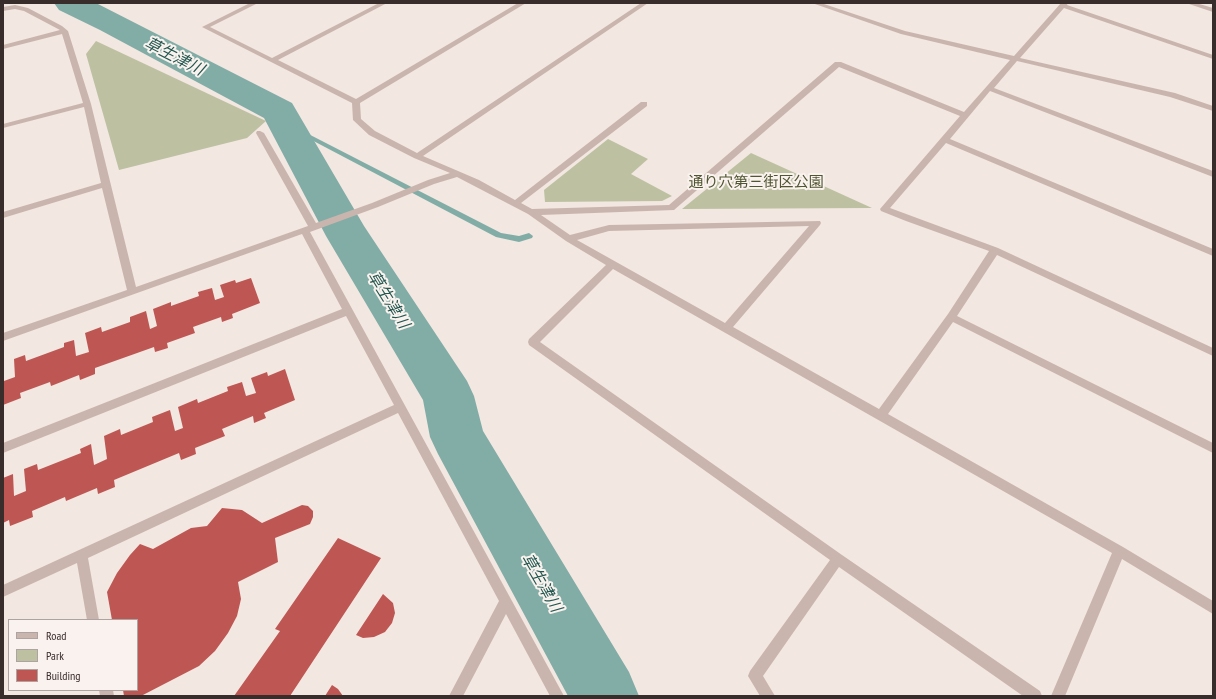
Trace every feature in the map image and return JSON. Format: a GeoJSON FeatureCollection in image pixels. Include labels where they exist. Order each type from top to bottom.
{"type":"FeatureCollection","features":[{"type":"Feature","properties":{"kind":"street"},"geometry":{"type":"LineString","coordinates":[[255,3],[205,27],[356,102]]}},
{"type":"Feature","properties":{"kind":"street"},"geometry":{"type":"LineString","coordinates":[[273,60],[384,3]]}},
{"type":"Feature","properties":{"kind":"street"},"geometry":{"type":"LineString","coordinates":[[356,102],[523,3]]}},
{"type":"Feature","properties":{"kind":"street"},"geometry":{"type":"LineString","coordinates":[[417,156],[645,3]]}},
{"type":"Feature","properties":{"kind":"street"},"geometry":{"type":"LineString","coordinates":[[815,3],[904,34],[1172,94],[1213,109]]}},
{"type":"Feature","properties":{"kind":"street"},"geometry":{"type":"LineString","coordinates":[[1189,3],[1213,10]]}},
{"type":"Feature","properties":{"kind":"street"},"geometry":{"type":"LineString","coordinates":[[1213,57],[1064,4],[988,88],[945,140],[884,209],[909,220],[994,250],[1213,352]]}},
{"type":"Feature","properties":{"kind":"street"},"geometry":{"type":"LineString","coordinates":[[3,9],[15,7],[26,9],[65,31],[87,104],[105,184],[132,291]]}},
{"type":"Feature","properties":{"kind":"street"},"geometry":{"type":"LineString","coordinates":[[3,47],[65,31]]}},
{"type":"Feature","properties":{"kind":"street"},"geometry":{"type":"LineString","coordinates":[[531,212],[671,208],[838,64],[965,115]]}},
{"type":"Feature","properties":{"kind":"street"},"geometry":{"type":"LineString","coordinates":[[988,88],[1213,174]]}},
{"type":"Feature","properties":{"kind":"street"},"geometry":{"type":"LineString","coordinates":[[356,102],[357,120],[372,133],[531,212],[569,239],[612,264],[1119,551],[1213,608]]}},
{"type":"Feature","properties":{"kind":"street"},"geometry":{"type":"LineString","coordinates":[[3,126],[87,104]]}},
{"type":"Feature","properties":{"kind":"street"},"geometry":{"type":"LineString","coordinates":[[516,204],[644,104]]}},
{"type":"Feature","properties":{"kind":"street"},"geometry":{"type":"LineString","coordinates":[[260,133],[313,228],[348,311],[557,696]]}},
{"type":"Feature","properties":{"kind":"street"},"geometry":{"type":"LineString","coordinates":[[945,140],[1213,253]]}},
{"type":"Feature","properties":{"kind":"street"},"geometry":{"type":"LineString","coordinates":[[3,337],[375,206],[423,185],[457,174]]}},
{"type":"Feature","properties":{"kind":"street"},"geometry":{"type":"LineString","coordinates":[[3,215],[105,184]]}},
{"type":"Feature","properties":{"kind":"street"},"geometry":{"type":"LineString","coordinates":[[569,239],[609,228],[817,223],[726,328]]}},
{"type":"Feature","properties":{"kind":"street"},"geometry":{"type":"LineString","coordinates":[[881,415],[951,317],[994,250]]}},
{"type":"Feature","properties":{"kind":"street"},"geometry":{"type":"LineString","coordinates":[[612,264],[532,342],[1035,696]]}},
{"type":"Feature","properties":{"kind":"street"},"geometry":{"type":"LineString","coordinates":[[3,448],[348,311]]}},
{"type":"Feature","properties":{"kind":"street"},"geometry":{"type":"LineString","coordinates":[[951,317],[1213,448]]}},
{"type":"Feature","properties":{"kind":"street"},"geometry":{"type":"LineString","coordinates":[[3,590],[401,407]]}},
{"type":"Feature","properties":{"kind":"street"},"geometry":{"type":"LineString","coordinates":[[1058,696],[1119,551]]}},
{"type":"Feature","properties":{"kind":"street"},"geometry":{"type":"LineString","coordinates":[[81,554],[93,619]]}},
{"type":"Feature","properties":{"kind":"street"},"geometry":{"type":"LineString","coordinates":[[768,696],[755,676],[838,558]]}},
{"type":"Feature","properties":{"kind":"street"},"geometry":{"type":"LineString","coordinates":[[456,696],[506,601]]}},
{"type":"Feature","properties":{"kind":"green space"},"geometry":{"type":"Polygon","coordinates":[[[96,41],[266,121],[247,138],[119,170],[86,54],[96,41]]]}},
{"type":"Feature","properties":{"kind":"green space"},"geometry":{"type":"Polygon","coordinates":[[[608,139],[648,159],[631,174],[672,196],[662,201],[545,202],[544,190],[608,139]]]}},
{"type":"Feature","properties":{"kind":"green space","name":"通り穴第三街区公園"},"geometry":{"type":"Polygon","coordinates":[[[751,153],[872,208],[682,209],[751,153]]]}},
{"type":"Feature","properties":{"kind":"building"},"geometry":{"type":"Polygon","coordinates":[[[251,278],[260,303],[232,314],[233,318],[222,322],[221,317],[193,327],[195,333],[167,343],[168,348],[155,352],[154,347],[95,368],[95,374],[80,380],[79,375],[51,386],[50,382],[20,393],[21,398],[3,405],[3,377],[4,381],[15,377],[14,359],[25,355],[26,361],[64,347],[64,343],[74,340],[76,356],[89,352],[85,333],[101,327],[102,332],[130,322],[130,317],[146,311],[150,329],[157,326],[153,309],[171,302],[171,306],[199,296],[198,292],[212,288],[215,300],[224,297],[220,285],[235,280],[236,283],[251,278]]]}},
{"type":"Feature","properties":{"kind":"building"},"geometry":{"type":"Polygon","coordinates":[[[285,369],[295,400],[264,413],[266,418],[254,423],[253,416],[222,429],[225,436],[195,448],[196,454],[181,460],[179,453],[114,480],[115,487],[98,494],[97,488],[66,501],[65,497],[32,511],[33,517],[10,526],[9,520],[3,523],[3,478],[13,474],[14,496],[26,491],[24,469],[37,464],[38,470],[81,453],[80,449],[91,444],[94,465],[107,459],[104,436],[120,429],[121,435],[153,422],[152,417],[170,410],[175,431],[183,428],[178,407],[197,399],[198,403],[228,391],[227,387],[242,382],[246,396],[256,393],[251,378],[267,372],[268,376],[285,369]]]}},
{"type":"Feature","properties":{"kind":"building"},"geometry":{"type":"Polygon","coordinates":[[[302,505],[308,506],[313,511],[313,517],[310,524],[275,538],[278,562],[238,582],[241,599],[237,616],[228,633],[215,651],[199,666],[141,696],[124,696],[123,691],[138,691],[138,619],[112,619],[107,592],[117,573],[130,555],[140,544],[153,549],[191,528],[207,526],[222,508],[242,510],[262,523],[302,505]]]}},
{"type":"Feature","properties":{"kind":"building"},"geometry":{"type":"Polygon","coordinates":[[[338,538],[381,558],[290,696],[234,696],[280,631],[275,629],[338,538]]]}},
{"type":"Feature","properties":{"kind":"building"},"geometry":{"type":"Polygon","coordinates":[[[383,594],[393,603],[395,613],[392,623],[385,632],[374,637],[363,638],[356,635],[383,594]]]}},
{"type":"Feature","properties":{"kind":"building"},"geometry":{"type":"Polygon","coordinates":[[[332,685],[338,689],[343,696],[325,696],[332,685]]]}},
{"type":"Feature","properties":{"kind":"waterway","name":"草生津川"},"geometry":{"type":"LineString","coordinates":[[70,3],[112,23],[279,111],[348,236],[448,396],[457,437],[605,696]]}},
{"type":"Feature","properties":{"kind":"waterway"},"geometry":{"type":"LineString","coordinates":[[287,125],[499,235],[519,239],[529,236]]}}]}
